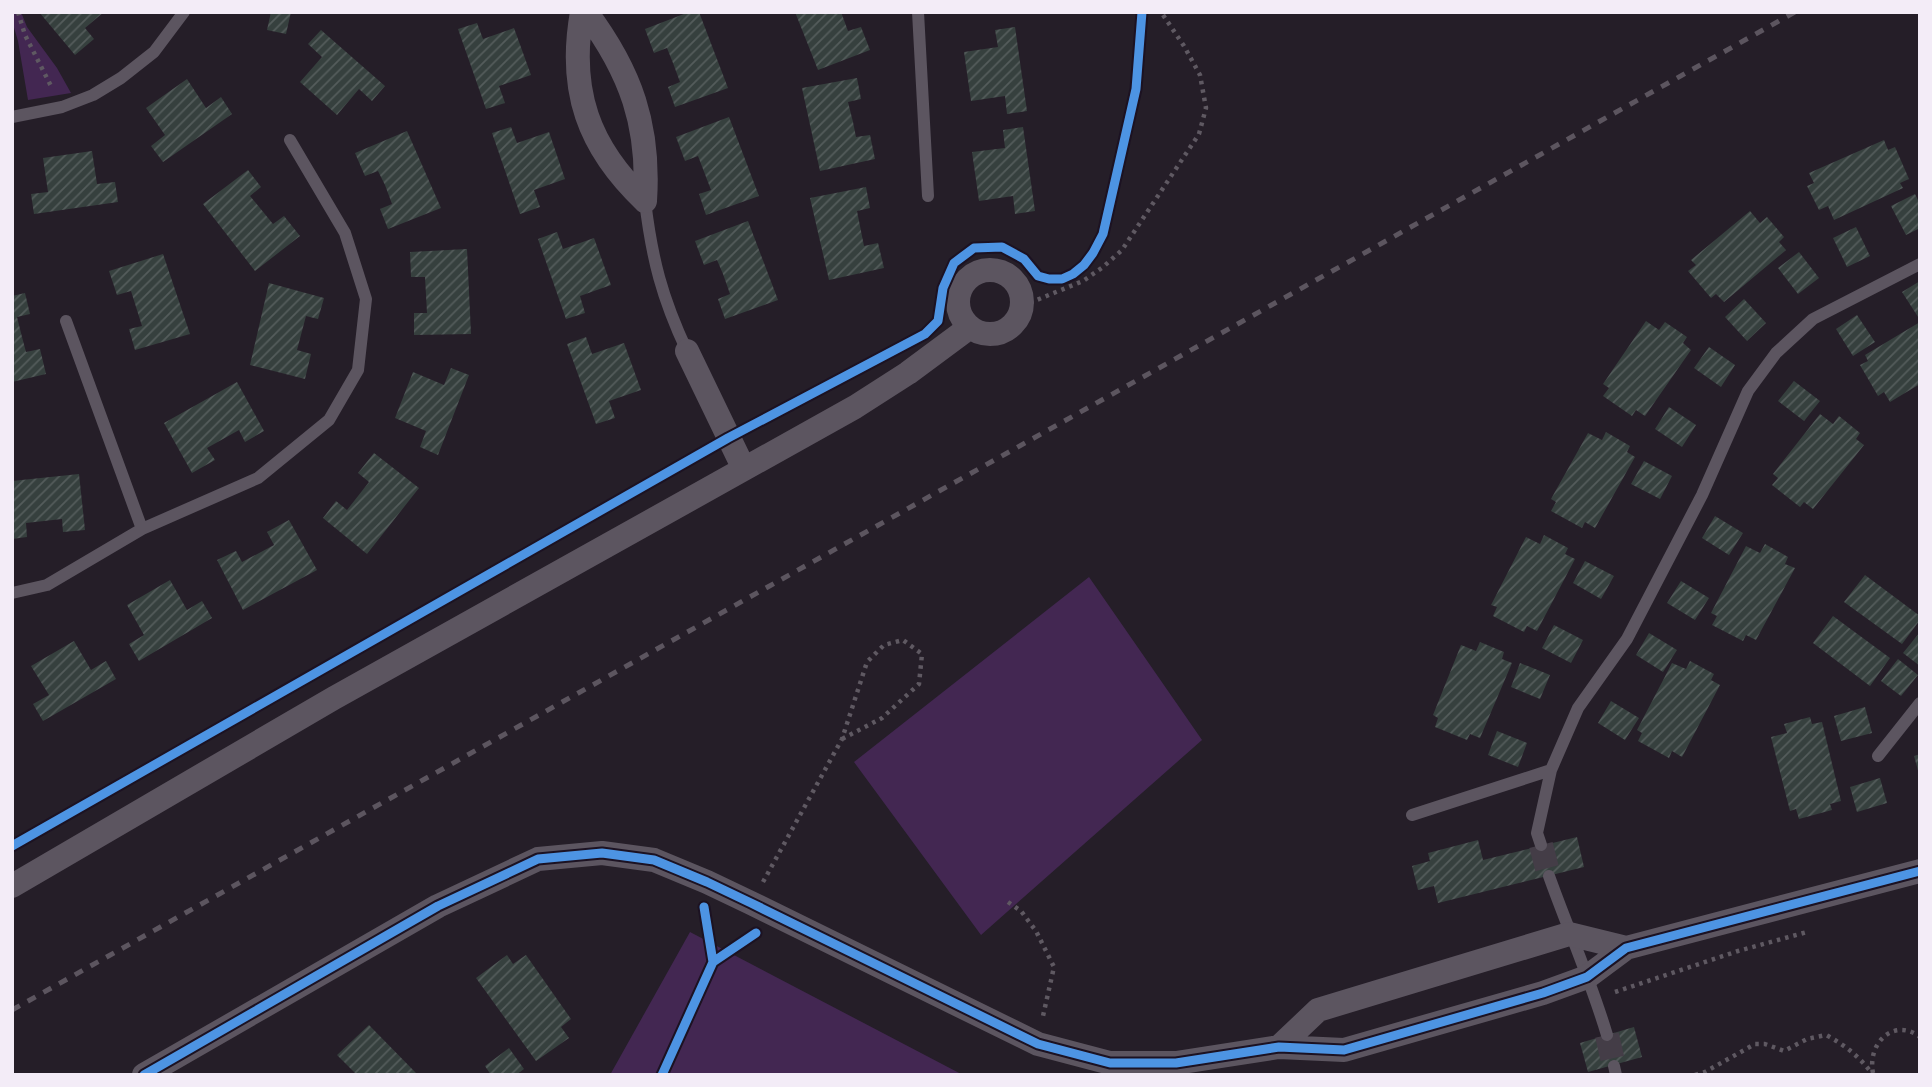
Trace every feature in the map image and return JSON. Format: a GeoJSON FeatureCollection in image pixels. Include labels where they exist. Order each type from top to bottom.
{"type":"FeatureCollection","features":[{"type":"Feature","properties":{"kind":"street"},"geometry":{"type":"LineString","coordinates":[[584,12],[577,38],[577,69],[591,128],[605,155],[623,180],[645,201]]}},
{"type":"Feature","properties":{"kind":"street"},"geometry":{"type":"LineString","coordinates":[[584,12],[609,44],[638,108],[646,154],[645,201]]}},
{"type":"Feature","properties":{"kind":"street"},"geometry":{"type":"LineString","coordinates":[[991,269],[1003,272],[1014,281],[1020,292],[1021,306],[1018,316],[1002,331],[991,334],[980,332],[970,327],[962,317],[958,304],[959,291],[966,279],[977,272],[991,269]]}},
{"type":"Feature","properties":{"kind":"street"},"geometry":{"type":"LineString","coordinates":[[12,886],[334,698],[855,407],[908,373],[970,327]]}},
{"type":"Feature","properties":{"kind":"street"},"geometry":{"type":"LineString","coordinates":[[687,351],[744,469]]}},
{"type":"Feature","properties":{"kind":"street"},"geometry":{"type":"LineString","coordinates":[[144,1075],[438,906],[538,859],[602,853],[654,860],[751,903],[1038,1044],[1110,1063],[1177,1063],[1279,1047],[1344,1050],[1543,993],[1591,987],[1626,948]]}},
{"type":"Feature","properties":{"kind":"street"},"geometry":{"type":"LineString","coordinates":[[1279,1047],[1318,1010],[1569,934],[1626,948],[1920,871]]}},
{"type":"Feature","properties":{"kind":"lane"},"geometry":{"type":"LineString","coordinates":[[12,117],[62,107],[93,95],[121,78],[154,52],[184,12]]}},
{"type":"Feature","properties":{"kind":"lane"},"geometry":{"type":"LineString","coordinates":[[918,12],[928,196]]}},
{"type":"Feature","properties":{"kind":"lane"},"geometry":{"type":"LineString","coordinates":[[12,593],[47,584],[142,529],[258,478],[329,420],[358,370],[366,299],[345,233],[290,140]]}},
{"type":"Feature","properties":{"kind":"lane"},"geometry":{"type":"LineString","coordinates":[[645,201],[658,278],[670,315],[687,351]]}},
{"type":"Feature","properties":{"kind":"lane"},"geometry":{"type":"LineString","coordinates":[[1541,845],[1537,833],[1551,770],[1577,708],[1627,639],[1696,507],[1748,391],[1776,353],[1813,319],[1920,264]]}},
{"type":"Feature","properties":{"kind":"lane"},"geometry":{"type":"LineString","coordinates":[[66,321],[142,529]]}},
{"type":"Feature","properties":{"kind":"lane"},"geometry":{"type":"LineString","coordinates":[[1878,756],[1920,703]]}},
{"type":"Feature","properties":{"kind":"lane"},"geometry":{"type":"LineString","coordinates":[[1412,815],[1551,770]]}},
{"type":"Feature","properties":{"kind":"lane"},"geometry":{"type":"LineString","coordinates":[[1549,876],[1607,1035]]}},
{"type":"Feature","properties":{"kind":"path"},"geometry":{"type":"LineString","coordinates":[[18,12],[25,34],[62,107]]}},
{"type":"Feature","properties":{"kind":"path"},"geometry":{"type":"LineString","coordinates":[[1021,306],[1083,281],[1122,250],[1199,134],[1206,108],[1200,75],[1161,12]]}},
{"type":"Feature","properties":{"kind":"path"},"geometry":{"type":"LineString","coordinates":[[1062,279],[1073,274]]}},
{"type":"Feature","properties":{"kind":"path"},"geometry":{"type":"LineString","coordinates":[[751,903],[842,739],[867,662],[884,645],[904,640],[922,654],[919,684],[882,719],[842,739]]}},
{"type":"Feature","properties":{"kind":"path"},"geometry":{"type":"LineString","coordinates":[[1008,902],[1021,912],[1036,931],[1054,967],[1038,1044]]}},
{"type":"Feature","properties":{"kind":"path"},"geometry":{"type":"LineString","coordinates":[[1591,987],[1816,929]]}},
{"type":"Feature","properties":{"kind":"path"},"geometry":{"type":"LineString","coordinates":[[1873,1075],[1871,1058],[1878,1042],[1885,1036],[1895,1031],[1909,1031],[1920,1037]]}},
{"type":"Feature","properties":{"kind":"path"},"geometry":{"type":"LineString","coordinates":[[1696,1075],[1755,1044],[1765,1044],[1784,1051],[1807,1039],[1826,1035],[1843,1044],[1863,1061],[1873,1075]]}},
{"type":"Feature","properties":{"kind":"shaded area"},"geometry":{"type":"Polygon","coordinates":[[[12,12],[21,12],[27,27],[57,68],[71,93],[28,100],[12,12]]]}},
{"type":"Feature","properties":{"kind":"shaded area"},"geometry":{"type":"Polygon","coordinates":[[[1089,577],[1202,740],[981,935],[854,762],[1089,577]]]}},
{"type":"Feature","properties":{"kind":"shaded area"},"geometry":{"type":"Polygon","coordinates":[[[690,932],[963,1075],[610,1075],[690,932]]]}},
{"type":"Feature","properties":{"kind":"building"},"geometry":{"type":"Polygon","coordinates":[[[39,12],[104,12],[85,28],[94,39],[75,55],[39,12]]]}},
{"type":"Feature","properties":{"kind":"building"},"geometry":{"type":"Polygon","coordinates":[[[271,12],[291,12],[286,34],[267,30],[271,12]]]}},
{"type":"Feature","properties":{"kind":"building"},"geometry":{"type":"Polygon","coordinates":[[[689,12],[699,12],[728,88],[675,107],[668,87],[680,82],[673,63],[667,48],[654,53],[645,29],[689,12]]]}},
{"type":"Feature","properties":{"kind":"building"},"geometry":{"type":"Polygon","coordinates":[[[795,12],[841,12],[848,31],[861,27],[870,50],[818,70],[795,12]]]}},
{"type":"Feature","properties":{"kind":"building"},"geometry":{"type":"Polygon","coordinates":[[[477,23],[483,39],[514,28],[531,75],[499,86],[505,103],[486,109],[458,29],[477,23]]]}},
{"type":"Feature","properties":{"kind":"building"},"geometry":{"type":"Polygon","coordinates":[[[1015,27],[1027,111],[1007,114],[1005,96],[971,101],[964,52],[998,47],[995,30],[1015,27]]]}},
{"type":"Feature","properties":{"kind":"building"},"geometry":{"type":"Polygon","coordinates":[[[321,30],[385,86],[372,101],[359,89],[337,115],[300,82],[322,57],[308,44],[321,30]]]}},
{"type":"Feature","properties":{"kind":"building"},"geometry":{"type":"Polygon","coordinates":[[[857,78],[861,99],[848,102],[856,137],[870,135],[875,159],[820,171],[802,88],[857,78]]]}},
{"type":"Feature","properties":{"kind":"building"},"geometry":{"type":"Polygon","coordinates":[[[187,79],[206,108],[221,97],[232,114],[163,162],[151,146],[165,135],[146,108],[187,79]]]}},
{"type":"Feature","properties":{"kind":"building"},"geometry":{"type":"Polygon","coordinates":[[[729,117],[759,196],[706,215],[699,194],[711,190],[698,156],[685,161],[676,137],[729,117]]]}},
{"type":"Feature","properties":{"kind":"building"},"geometry":{"type":"Polygon","coordinates":[[[511,127],[517,143],[549,132],[565,179],[534,190],[540,207],[520,214],[492,133],[511,127]]]}},
{"type":"Feature","properties":{"kind":"building"},"geometry":{"type":"Polygon","coordinates":[[[1023,127],[1035,211],[1015,214],[1013,196],[979,201],[972,152],[1005,148],[1003,130],[1023,127]]]}},
{"type":"Feature","properties":{"kind":"building"},"geometry":{"type":"Polygon","coordinates":[[[407,131],[441,208],[388,229],[380,209],[392,204],[385,185],[378,171],[365,176],[355,153],[407,131]]]}},
{"type":"Feature","properties":{"kind":"building"},"geometry":{"type":"Polygon","coordinates":[[[1884,140],[1888,150],[1895,147],[1909,179],[1900,183],[1903,188],[1834,220],[1828,206],[1819,210],[1807,186],[1814,183],[1809,173],[1884,140]]]}},
{"type":"Feature","properties":{"kind":"building"},"geometry":{"type":"Polygon","coordinates":[[[92,151],[97,184],[115,182],[118,202],[34,214],[31,194],[48,192],[43,158],[92,151]]]}},
{"type":"Feature","properties":{"kind":"building"},"geometry":{"type":"Polygon","coordinates":[[[248,170],[261,187],[250,196],[273,224],[284,216],[300,236],[255,271],[203,204],[248,170]]]}},
{"type":"Feature","properties":{"kind":"building"},"geometry":{"type":"Polygon","coordinates":[[[866,187],[870,208],[857,211],[864,246],[878,243],[884,268],[829,280],[810,198],[866,187]]]}},
{"type":"Feature","properties":{"kind":"building"},"geometry":{"type":"Polygon","coordinates":[[[1915,194],[1920,204],[1920,228],[1906,235],[1891,206],[1915,194]]]}},
{"type":"Feature","properties":{"kind":"building"},"geometry":{"type":"Polygon","coordinates":[[[1750,211],[1760,223],[1767,217],[1784,237],[1779,242],[1786,250],[1724,302],[1716,294],[1711,298],[1688,271],[1696,265],[1691,260],[1750,211]]]}},
{"type":"Feature","properties":{"kind":"building"},"geometry":{"type":"Polygon","coordinates":[[[748,221],[778,300],[725,319],[718,299],[730,294],[723,274],[717,260],[704,265],[695,241],[748,221]]]}},
{"type":"Feature","properties":{"kind":"building"},"geometry":{"type":"Polygon","coordinates":[[[1856,227],[1870,256],[1847,267],[1833,238],[1856,227]]]}},
{"type":"Feature","properties":{"kind":"building"},"geometry":{"type":"Polygon","coordinates":[[[557,232],[563,249],[594,238],[611,285],[580,296],[585,313],[566,319],[538,239],[557,232]]]}},
{"type":"Feature","properties":{"kind":"building"},"geometry":{"type":"Polygon","coordinates":[[[467,249],[471,334],[414,335],[414,313],[427,313],[425,277],[411,277],[410,252],[467,249]]]}},
{"type":"Feature","properties":{"kind":"building"},"geometry":{"type":"Polygon","coordinates":[[[1799,252],[1819,278],[1798,294],[1778,268],[1799,252]]]}},
{"type":"Feature","properties":{"kind":"building"},"geometry":{"type":"Polygon","coordinates":[[[163,254],[190,334],[135,350],[129,329],[142,326],[131,291],[117,295],[109,271],[163,254]]]}},
{"type":"Feature","properties":{"kind":"building"},"geometry":{"type":"Polygon","coordinates":[[[1920,281],[1920,320],[1902,292],[1920,281]]]}},
{"type":"Feature","properties":{"kind":"building"},"geometry":{"type":"Polygon","coordinates":[[[269,283],[324,298],[318,319],[306,316],[297,350],[311,354],[305,379],[250,365],[269,283]]]}},
{"type":"Feature","properties":{"kind":"building"},"geometry":{"type":"Polygon","coordinates":[[[25,293],[30,314],[17,317],[22,337],[26,352],[40,349],[46,374],[12,382],[12,296],[25,293]]]}},
{"type":"Feature","properties":{"kind":"building"},"geometry":{"type":"Polygon","coordinates":[[[1744,299],[1766,323],[1747,341],[1725,317],[1744,299]]]}},
{"type":"Feature","properties":{"kind":"building"},"geometry":{"type":"Polygon","coordinates":[[[1857,315],[1875,342],[1853,356],[1836,329],[1857,315]]]}},
{"type":"Feature","properties":{"kind":"building"},"geometry":{"type":"Polygon","coordinates":[[[1646,321],[1659,330],[1665,322],[1687,337],[1683,343],[1691,350],[1645,416],[1636,410],[1632,416],[1603,396],[1609,388],[1603,384],[1646,321]]]}},
{"type":"Feature","properties":{"kind":"building"},"geometry":{"type":"Polygon","coordinates":[[[1920,322],[1920,384],[1890,402],[1884,392],[1878,396],[1860,365],[1868,361],[1865,355],[1920,322]]]}},
{"type":"Feature","properties":{"kind":"building"},"geometry":{"type":"Polygon","coordinates":[[[586,337],[592,354],[624,343],[641,390],[609,401],[615,418],[596,424],[567,344],[586,337]]]}},
{"type":"Feature","properties":{"kind":"building"},"geometry":{"type":"Polygon","coordinates":[[[1709,347],[1735,365],[1721,387],[1694,368],[1709,347]]]}},
{"type":"Feature","properties":{"kind":"building"},"geometry":{"type":"Polygon","coordinates":[[[451,368],[469,375],[438,455],[420,447],[426,431],[395,418],[413,372],[444,385],[451,368]]]}},
{"type":"Feature","properties":{"kind":"building"},"geometry":{"type":"Polygon","coordinates":[[[1794,381],[1820,401],[1804,421],[1778,401],[1794,381]]]}},
{"type":"Feature","properties":{"kind":"building"},"geometry":{"type":"Polygon","coordinates":[[[237,382],[264,431],[245,442],[239,430],[207,448],[215,460],[192,473],[164,423],[237,382]]]}},
{"type":"Feature","properties":{"kind":"building"},"geometry":{"type":"Polygon","coordinates":[[[1669,407],[1696,425],[1682,447],[1655,429],[1669,407]]]}},
{"type":"Feature","properties":{"kind":"building"},"geometry":{"type":"Polygon","coordinates":[[[1820,414],[1833,424],[1839,416],[1860,433],[1856,439],[1864,445],[1813,509],[1804,502],[1800,507],[1772,485],[1778,478],[1773,474],[1820,414]]]}},
{"type":"Feature","properties":{"kind":"building"},"geometry":{"type":"Polygon","coordinates":[[[1606,432],[1630,446],[1627,452],[1635,457],[1595,528],[1585,522],[1582,528],[1551,511],[1556,502],[1551,499],[1588,433],[1602,440],[1606,432]]]}},
{"type":"Feature","properties":{"kind":"building"},"geometry":{"type":"Polygon","coordinates":[[[374,453],[419,488],[367,554],[323,518],[336,501],[347,510],[369,482],[358,473],[374,453]]]}},
{"type":"Feature","properties":{"kind":"building"},"geometry":{"type":"Polygon","coordinates":[[[1644,461],[1672,476],[1660,499],[1631,484],[1644,461]]]}},
{"type":"Feature","properties":{"kind":"building"},"geometry":{"type":"Polygon","coordinates":[[[79,474],[85,530],[63,532],[62,519],[26,523],[27,537],[12,539],[12,481],[79,474]]]}},
{"type":"Feature","properties":{"kind":"building"},"geometry":{"type":"Polygon","coordinates":[[[1715,516],[1743,533],[1729,555],[1702,538],[1715,516]]]}},
{"type":"Feature","properties":{"kind":"building"},"geometry":{"type":"Polygon","coordinates":[[[289,520],[317,570],[243,610],[217,560],[236,551],[242,562],[274,545],[267,532],[289,520]]]}},
{"type":"Feature","properties":{"kind":"building"},"geometry":{"type":"Polygon","coordinates":[[[1544,535],[1568,548],[1565,554],[1575,559],[1537,631],[1527,626],[1524,632],[1493,616],[1497,607],[1491,605],[1526,537],[1540,544],[1544,535]]]}},
{"type":"Feature","properties":{"kind":"building"},"geometry":{"type":"Polygon","coordinates":[[[1765,544],[1788,557],[1785,564],[1795,568],[1756,640],[1746,635],[1743,641],[1712,625],[1717,616],[1711,613],[1746,546],[1760,553],[1765,544]]]}},
{"type":"Feature","properties":{"kind":"building"},"geometry":{"type":"Polygon","coordinates":[[[1585,561],[1614,576],[1601,599],[1573,583],[1585,561]]]}},
{"type":"Feature","properties":{"kind":"building"},"geometry":{"type":"Polygon","coordinates":[[[1865,575],[1920,616],[1920,620],[1902,644],[1844,602],[1865,575]]]}},
{"type":"Feature","properties":{"kind":"building"},"geometry":{"type":"Polygon","coordinates":[[[170,580],[187,610],[202,601],[212,618],[139,661],[129,644],[144,635],[127,605],[170,580]]]}},
{"type":"Feature","properties":{"kind":"building"},"geometry":{"type":"Polygon","coordinates":[[[1681,581],[1709,598],[1695,620],[1667,603],[1681,581]]]}},
{"type":"Feature","properties":{"kind":"building"},"geometry":{"type":"Polygon","coordinates":[[[1833,616],[1890,658],[1870,686],[1813,643],[1833,616]]]}},
{"type":"Feature","properties":{"kind":"building"},"geometry":{"type":"Polygon","coordinates":[[[1554,625],[1583,640],[1571,663],[1542,648],[1554,625]]]}},
{"type":"Feature","properties":{"kind":"building"},"geometry":{"type":"Polygon","coordinates":[[[1920,632],[1920,666],[1903,653],[1920,632]]]}},
{"type":"Feature","properties":{"kind":"building"},"geometry":{"type":"Polygon","coordinates":[[[1649,633],[1677,650],[1663,672],[1636,655],[1649,633]]]}},
{"type":"Feature","properties":{"kind":"building"},"geometry":{"type":"Polygon","coordinates":[[[74,641],[91,670],[106,661],[116,679],[43,721],[33,704],[49,695],[31,666],[74,641]]]}},
{"type":"Feature","properties":{"kind":"building"},"geometry":{"type":"Polygon","coordinates":[[[1480,642],[1504,652],[1502,659],[1512,663],[1480,738],[1470,734],[1467,740],[1435,727],[1438,718],[1433,715],[1461,645],[1476,651],[1480,642]]]}},
{"type":"Feature","properties":{"kind":"building"},"geometry":{"type":"Polygon","coordinates":[[[1898,659],[1918,675],[1901,696],[1881,681],[1898,659]]]}},
{"type":"Feature","properties":{"kind":"building"},"geometry":{"type":"Polygon","coordinates":[[[1690,661],[1714,674],[1711,680],[1720,685],[1682,757],[1672,751],[1669,758],[1638,741],[1642,733],[1637,730],[1672,663],[1686,669],[1690,661]]]}},
{"type":"Feature","properties":{"kind":"building"},"geometry":{"type":"Polygon","coordinates":[[[1520,663],[1550,675],[1540,699],[1511,687],[1520,663]]]}},
{"type":"Feature","properties":{"kind":"building"},"geometry":{"type":"Polygon","coordinates":[[[1611,701],[1639,718],[1625,740],[1598,723],[1611,701]]]}},
{"type":"Feature","properties":{"kind":"building"},"geometry":{"type":"Polygon","coordinates":[[[1865,707],[1872,733],[1841,741],[1834,716],[1865,707]]]}},
{"type":"Feature","properties":{"kind":"building"},"geometry":{"type":"Polygon","coordinates":[[[1810,717],[1812,724],[1822,722],[1841,801],[1830,804],[1832,810],[1799,819],[1796,809],[1790,811],[1771,737],[1787,733],[1784,724],[1810,717]]]}},
{"type":"Feature","properties":{"kind":"building"},"geometry":{"type":"Polygon","coordinates":[[[1497,731],[1527,743],[1518,767],[1488,755],[1497,731]]]}},
{"type":"Feature","properties":{"kind":"building"},"geometry":{"type":"Polygon","coordinates":[[[1920,754],[1920,774],[1919,774],[1914,756],[1920,754]]]}},
{"type":"Feature","properties":{"kind":"building"},"geometry":{"type":"Polygon","coordinates":[[[1880,778],[1887,803],[1857,812],[1850,787],[1880,778]]]}},
{"type":"Feature","properties":{"kind":"building"},"geometry":{"type":"Polygon","coordinates":[[[1577,837],[1584,867],[1438,903],[1434,886],[1418,890],[1412,866],[1430,861],[1428,853],[1478,840],[1483,860],[1577,837]]]}},
{"type":"Feature","properties":{"kind":"building"},"geometry":{"type":"Polygon","coordinates":[[[507,955],[513,964],[526,955],[571,1019],[561,1027],[569,1038],[536,1061],[476,978],[507,955]]]}},
{"type":"Feature","properties":{"kind":"building"},"geometry":{"type":"Polygon","coordinates":[[[369,1025],[416,1073],[414,1075],[357,1075],[337,1055],[369,1025]]]}},
{"type":"Feature","properties":{"kind":"building"},"geometry":{"type":"Polygon","coordinates":[[[1634,1027],[1642,1057],[1588,1072],[1580,1043],[1634,1027]]]}},
{"type":"Feature","properties":{"kind":"building"},"geometry":{"type":"Polygon","coordinates":[[[509,1048],[524,1069],[516,1075],[491,1075],[485,1066],[509,1048]]]}},
{"type":"Feature","properties":{"kind":"tunnel"},"geometry":{"type":"LineString","coordinates":[[1541,845],[1549,876]]}},
{"type":"Feature","properties":{"kind":"tunnel"},"geometry":{"type":"LineString","coordinates":[[1607,1035],[1614,1066]]}},
{"type":"Feature","properties":{"kind":"railway"},"geometry":{"type":"LineString","coordinates":[[12,1010],[1795,12]]}},
{"type":"Feature","properties":{"kind":"cycle path"},"geometry":{"type":"LineString","coordinates":[[12,846],[728,438],[925,334],[938,321],[943,288],[954,263],[974,248],[1002,247],[1024,259],[1038,276],[1049,279],[1062,279],[1073,274],[1084,265],[1103,234],[1136,89],[1142,12]]}},
{"type":"Feature","properties":{"kind":"cycle path"},"geometry":{"type":"LineString","coordinates":[[144,1075],[438,906],[538,859],[602,853],[654,860],[751,903],[1038,1044],[1110,1063],[1176,1063],[1279,1047],[1344,1050],[1543,993],[1587,977],[1626,948],[1920,871]]}},
{"type":"Feature","properties":{"kind":"cycle path"},"geometry":{"type":"LineString","coordinates":[[704,907],[713,962],[756,933]]}},
{"type":"Feature","properties":{"kind":"cycle path"},"geometry":{"type":"LineString","coordinates":[[662,1075],[713,962]]}}]}
